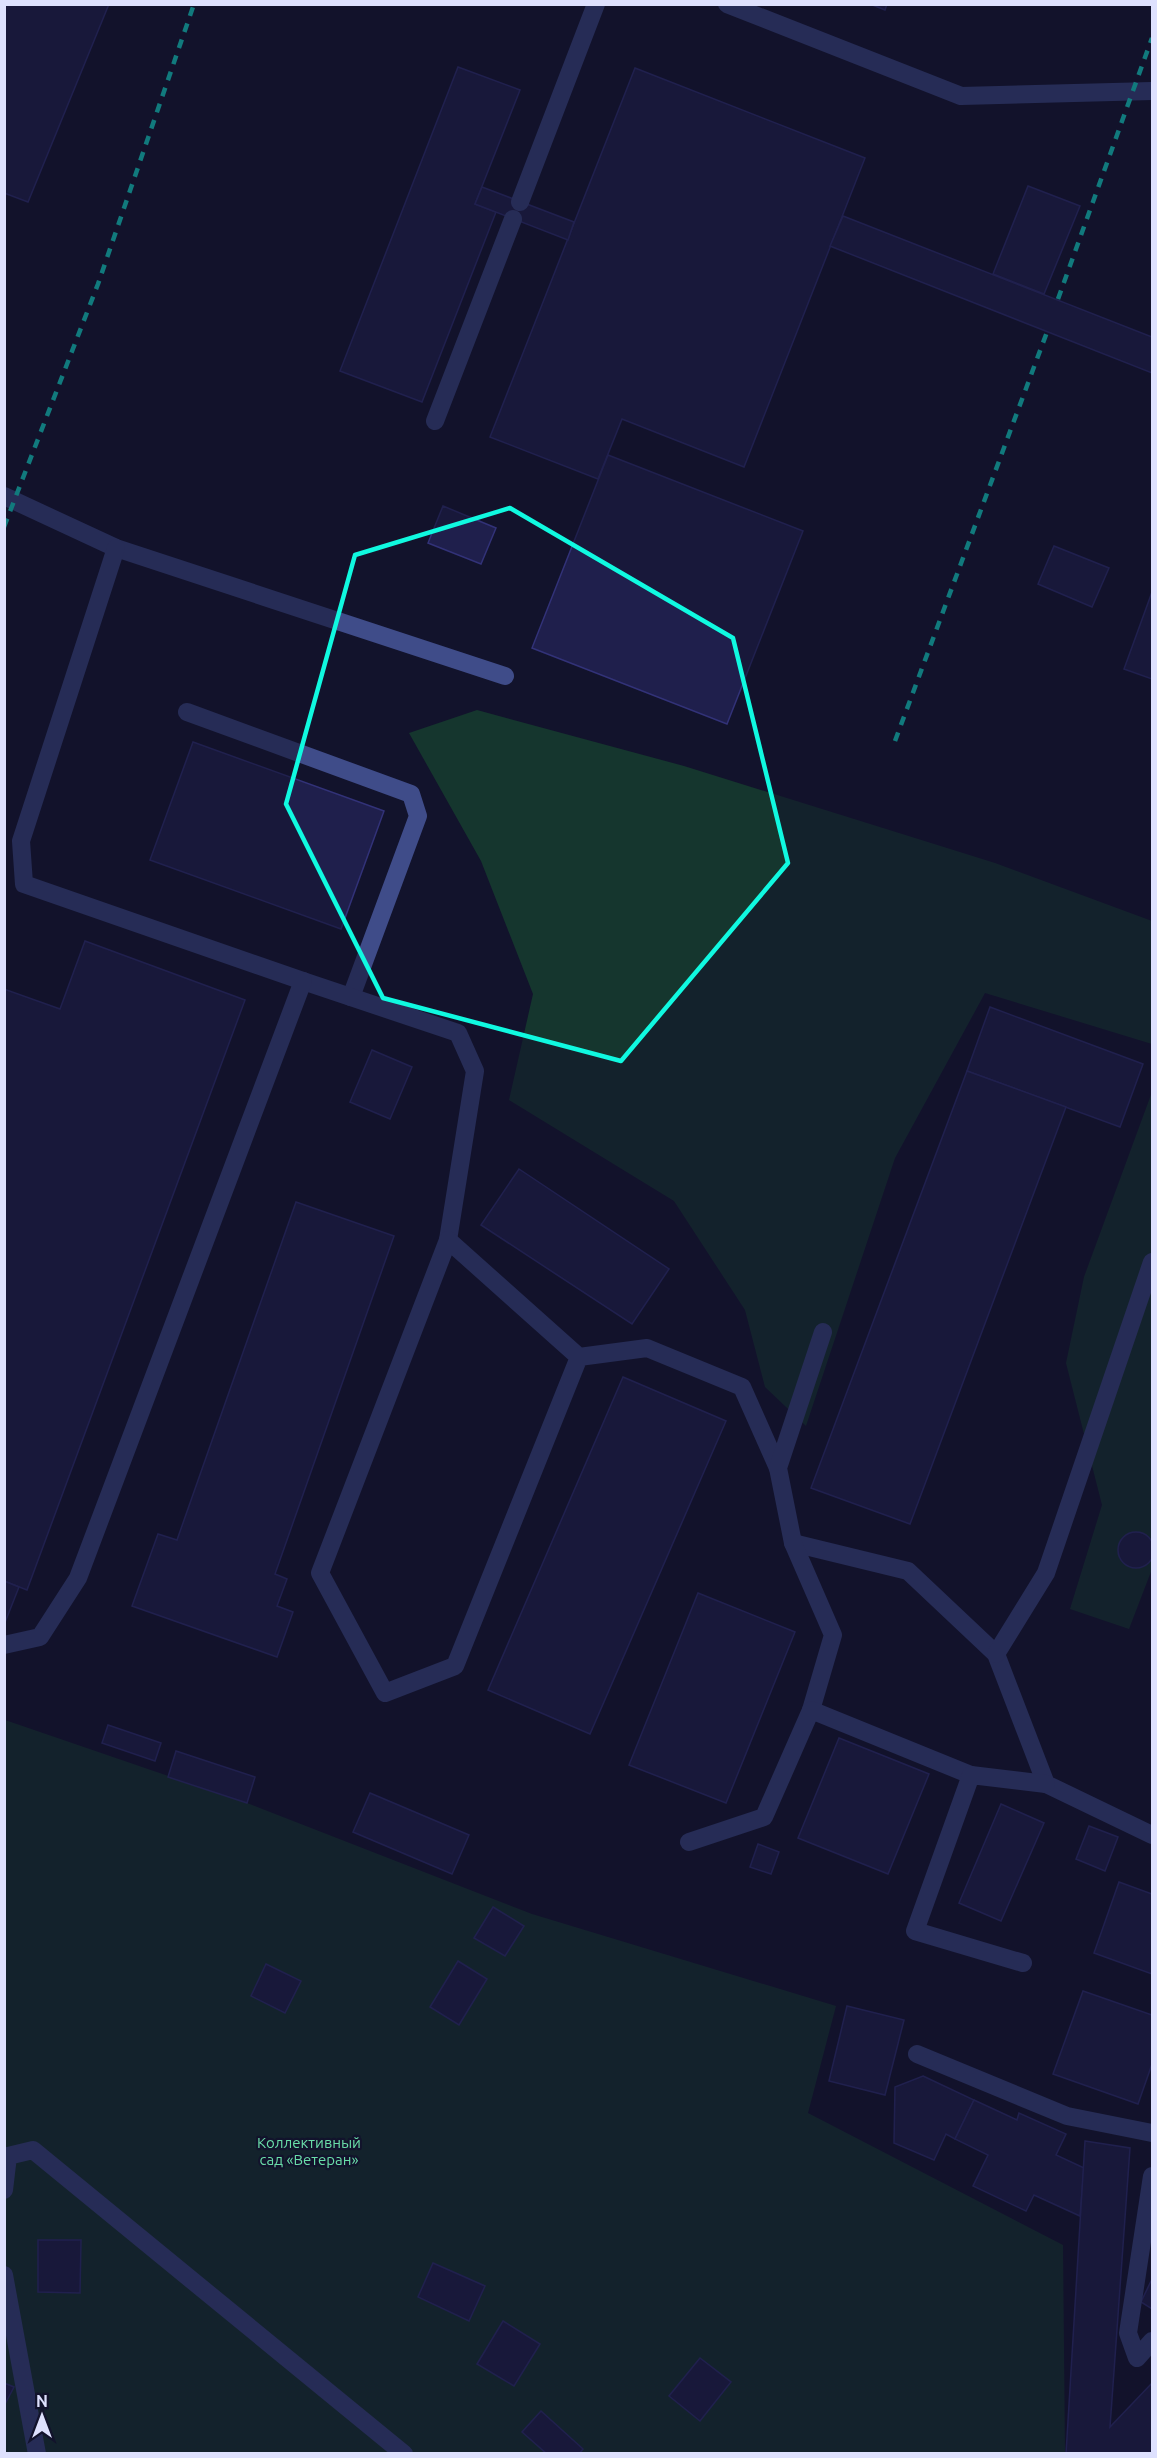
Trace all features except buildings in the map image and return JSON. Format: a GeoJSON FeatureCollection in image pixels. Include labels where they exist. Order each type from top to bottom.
{"type":"FeatureCollection","features":[{"type":"Feature","properties":{"kind":"street"},"geometry":{"type":"LineString","coordinates":[[435,421],[596,4]]}},
{"type":"Feature","properties":{"kind":"street"},"geometry":{"type":"LineString","coordinates":[[727,4],[962,96],[1152,92]]}},
{"type":"Feature","properties":{"kind":"street"},"geometry":{"type":"LineString","coordinates":[[4,496],[116,548],[505,676]]}},
{"type":"Feature","properties":{"kind":"street"},"geometry":{"type":"LineString","coordinates":[[116,548],[21,841],[24,884],[458,1033],[475,1071],[448,1240],[320,1573],[385,1693],[455,1666],[579,1357]]}},
{"type":"Feature","properties":{"kind":"street"},"geometry":{"type":"LineString","coordinates":[[188,712],[411,794],[418,816],[351,997]]}},
{"type":"Feature","properties":{"kind":"street"},"geometry":{"type":"LineString","coordinates":[[4,1645],[40,1637],[78,1578],[303,981]]}},
{"type":"Feature","properties":{"kind":"street"},"geometry":{"type":"LineString","coordinates":[[448,1240],[579,1357],[647,1348],[742,1387],[778,1468],[793,1543],[833,1635],[811,1710],[764,1817],[689,1842]]}},
{"type":"Feature","properties":{"kind":"street"},"geometry":{"type":"LineString","coordinates":[[996,1654],[1046,1573],[1152,1262]]}},
{"type":"Feature","properties":{"kind":"street"},"geometry":{"type":"LineString","coordinates":[[778,1468],[824,1332]]}},
{"type":"Feature","properties":{"kind":"street"},"geometry":{"type":"LineString","coordinates":[[793,1543],[908,1571],[996,1654],[1046,1784]]}},
{"type":"Feature","properties":{"kind":"street"},"geometry":{"type":"LineString","coordinates":[[811,1710],[971,1775],[1046,1784],[1152,1836]]}},
{"type":"Feature","properties":{"kind":"street"},"geometry":{"type":"LineString","coordinates":[[971,1775],[915,1931],[1023,1963]]}},
{"type":"Feature","properties":{"kind":"street"},"geometry":{"type":"LineString","coordinates":[[917,2054],[1067,2116],[1152,2133]]}},
{"type":"Feature","properties":{"kind":"street"},"geometry":{"type":"LineString","coordinates":[[4,2190],[8,2156],[33,2150],[404,2454]]}},
{"type":"Feature","properties":{"kind":"street"},"geometry":{"type":"LineString","coordinates":[[1152,2176],[1128,2333],[1137,2358],[1152,2341]]}},
{"type":"Feature","properties":{"kind":"street"},"geometry":{"type":"LineString","coordinates":[[4,2275],[37,2454]]}},
{"type":"Feature","properties":{"kind":"highlighted area"},"geometry":{"type":"Polygon","coordinates":[[[510,508],[733,638],[788,863],[621,1061],[383,998],[286,804],[355,555],[510,508]]]}},
{"type":"Feature","properties":{"kind":"green space"},"geometry":{"type":"Polygon","coordinates":[[[477,710],[684,766],[995,863],[1152,921],[1152,1044],[985,993],[895,1158],[806,1426],[765,1387],[745,1310],[674,1201],[509,1100],[533,994],[481,861],[409,733],[477,710]]]}},
{"type":"Feature","properties":{"kind":"green space"},"geometry":{"type":"Polygon","coordinates":[[[1152,1092],[1152,1569],[1129,1629],[1070,1609],[1102,1505],[1066,1363],[1084,1277],[1152,1092]]]}},
{"type":"Feature","properties":{"kind":"green space","name":"Коллективный сад «Ветеран»"},"geometry":{"type":"Polygon","coordinates":[[[5,1720],[247,1803],[532,1914],[836,2006],[808,2113],[1063,2245],[1065,2453],[5,2454],[5,1720]]]}},
{"type":"Feature","properties":{"kind":"railway"},"geometry":{"type":"LineString","coordinates":[[4,527],[98,284],[194,4]]}},
{"type":"Feature","properties":{"kind":"railway"},"geometry":{"type":"LineString","coordinates":[[1058,299],[1152,38]]}},
{"type":"Feature","properties":{"kind":"railway"},"geometry":{"type":"LineString","coordinates":[[895,741],[1047,332]]}}]}
